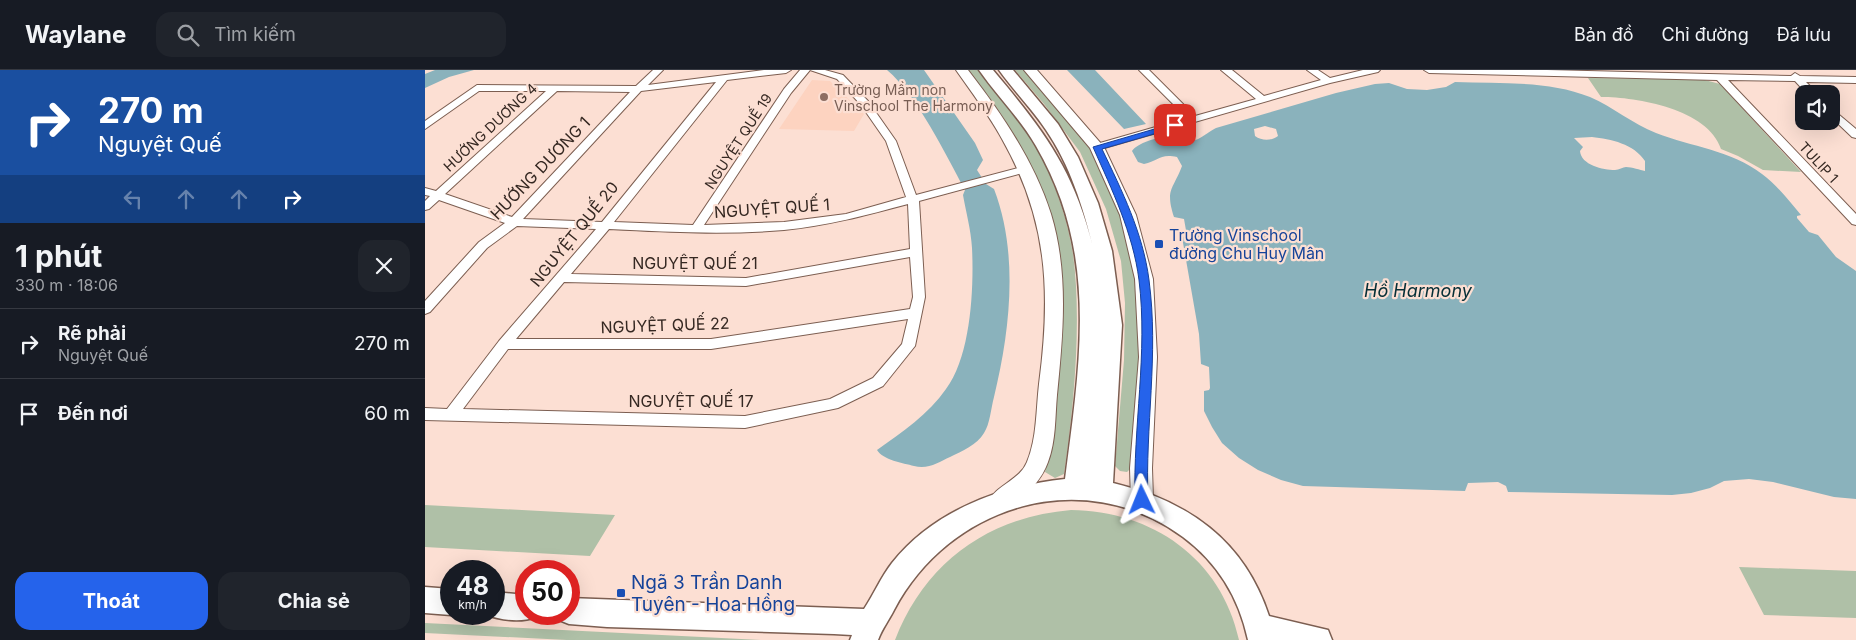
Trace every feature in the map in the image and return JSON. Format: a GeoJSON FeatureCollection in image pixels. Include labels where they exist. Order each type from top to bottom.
{"type":"FeatureCollection","features":[{"type":"Feature","properties":{"kind":"main road"},"geometry":{"type":"LineString","coordinates":[[962,70],[1010,138],[1026,169],[1045,220],[1053,269],[1054,342],[1040,451],[1032,473],[999,502]]}},
{"type":"Feature","properties":{"kind":"main road"},"geometry":{"type":"LineString","coordinates":[[986,70],[1044,143],[1077,217],[1084,255],[1091,318],[1086,400],[1088,489]]}},
{"type":"Feature","properties":{"kind":"main road"},"geometry":{"type":"LineString","coordinates":[[1006,70],[1057,134],[1071,158],[1092,210],[1103,257],[1112,325],[1088,489]]}},
{"type":"Feature","properties":{"kind":"main road"},"geometry":{"type":"LineString","coordinates":[[1030,70],[1097,147],[1128,214],[1144,279],[1148,357],[1141,468],[1142,500]]}},
{"type":"Feature","properties":{"kind":"main road"},"geometry":{"type":"LineString","coordinates":[[580,612],[626,616],[825,619],[868,631],[899,576],[921,552],[951,527],[999,502],[1028,493],[1057,489],[1088,489],[1142,500],[1168,511],[1192,527],[1214,546],[1233,570],[1249,597],[1261,633],[1318,640]]}},
{"type":"Feature","properties":{"kind":"main road"},"geometry":{"type":"LineString","coordinates":[[425,600],[440,601]]}},
{"type":"Feature","properties":{"kind":"street","name":"HƯỚNG DƯƠNG 1"},"geometry":{"type":"LineString","coordinates":[[425,309],[483,245],[514,222],[658,70]]}},
{"type":"Feature","properties":{"kind":"street"},"geometry":{"type":"LineString","coordinates":[[425,126],[477,88],[638,89],[786,70]]}},
{"type":"Feature","properties":{"kind":"street","name":"NGUYỆT QUẾ 19"},"geometry":{"type":"LineString","coordinates":[[697,229],[787,91],[805,70]]}},
{"type":"Feature","properties":{"kind":"street","name":"NGUYỆT QUẾ 17"},"geometry":{"type":"LineString","coordinates":[[425,414],[745,422],[833,404],[878,382],[908,346],[919,297],[913,201],[891,141],[865,103],[841,77],[815,70]]}},
{"type":"Feature","properties":{"kind":"street"},"geometry":{"type":"LineString","coordinates":[[1144,70],[1194,120]]}},
{"type":"Feature","properties":{"kind":"street"},"geometry":{"type":"LineString","coordinates":[[1226,70],[1262,100]]}},
{"type":"Feature","properties":{"kind":"street"},"geometry":{"type":"LineString","coordinates":[[1312,70],[1328,81]]}},
{"type":"Feature","properties":{"kind":"street"},"geometry":{"type":"LineString","coordinates":[[1097,147],[1328,81],[1375,70]]}},
{"type":"Feature","properties":{"kind":"street"},"geometry":{"type":"LineString","coordinates":[[1429,70],[1642,72],[1720,77],[1856,80]]}},
{"type":"Feature","properties":{"kind":"street"},"geometry":{"type":"LineString","coordinates":[[1789,70],[1804,85]]}},
{"type":"Feature","properties":{"kind":"street","name":"NGUYỆT QUẾ 20"},"geometry":{"type":"LineString","coordinates":[[451,415],[504,344],[605,226],[725,77]]}},
{"type":"Feature","properties":{"kind":"street","name":"TULIP 1"},"geometry":{"type":"LineString","coordinates":[[1720,77],[1856,222]]}},
{"type":"Feature","properties":{"kind":"street","name":"HƯỚNG DƯƠNG 4"},"geometry":{"type":"LineString","coordinates":[[425,207],[554,89]]}},
{"type":"Feature","properties":{"kind":"street"},"geometry":{"type":"LineString","coordinates":[[1840,120],[1856,135]]}},
{"type":"Feature","properties":{"kind":"street","name":"NGUYỆT QUẾ 1"},"geometry":{"type":"LineString","coordinates":[[438,196],[514,222],[697,229],[813,223],[846,217],[913,201],[1026,169]]}},
{"type":"Feature","properties":{"kind":"street"},"geometry":{"type":"LineString","coordinates":[[425,191],[438,196]]}},
{"type":"Feature","properties":{"kind":"street","name":"NGUYỆT QUẾ 21"},"geometry":{"type":"LineString","coordinates":[[561,278],[746,282],[916,252]]}},
{"type":"Feature","properties":{"kind":"street","name":"NGUYỆT QUẾ 22"},"geometry":{"type":"LineString","coordinates":[[504,344],[711,344],[915,313]]}},
{"type":"Feature","properties":{"kind":"shaded area","name":"Trường Mầm non Vinschool The Harmony"},"geometry":{"type":"Polygon","coordinates":[[[812,80],[830,81],[864,114],[854,131],[779,129],[812,80]]]}},
{"type":"Feature","properties":{"kind":"green space"},"geometry":{"type":"Polygon","coordinates":[[[968,70],[980,70],[1030,136],[1053,182],[1071,242],[1076,280],[1076,364],[1064,474],[1055,478],[1045,472],[1056,412],[1062,299],[1059,256],[1049,214],[1033,170],[997,108],[968,70]]]}},
{"type":"Feature","properties":{"kind":"green space"},"geometry":{"type":"Polygon","coordinates":[[[1015,70],[1026,70],[1092,149],[1122,215],[1138,280],[1140,360],[1132,467],[1127,472],[1120,471],[1115,466],[1124,360],[1125,303],[1121,261],[1106,209],[1080,152],[1044,104],[1015,70]]]}},
{"type":"Feature","properties":{"kind":"green space"},"geometry":{"type":"Polygon","coordinates":[[[1588,78],[1701,79],[1720,84],[1801,172],[1763,170],[1721,149],[1714,135],[1702,124],[1687,115],[1651,103],[1601,97],[1588,78]]]}},
{"type":"Feature","properties":{"kind":"green space"},"geometry":{"type":"Polygon","coordinates":[[[425,505],[615,515],[590,556],[425,547],[425,505]]]}},
{"type":"Feature","properties":{"kind":"green space"},"geometry":{"type":"Polygon","coordinates":[[[1071,510],[1101,513],[1129,519],[1155,530],[1179,545],[1199,563],[1217,585],[1230,611],[1239,640],[895,640],[923,588],[942,567],[963,549],[987,534],[1013,522],[1041,514],[1071,510]]]}},
{"type":"Feature","properties":{"kind":"green space"},"geometry":{"type":"Polygon","coordinates":[[[1739,567],[1856,571],[1856,618],[1764,615],[1739,567]]]}},
{"type":"Feature","properties":{"kind":"green space"},"geometry":{"type":"Polygon","coordinates":[[[425,623],[761,640],[567,640],[425,633],[425,623]]]}},
{"type":"Feature","properties":{"kind":"water"},"geometry":{"type":"Polygon","coordinates":[[[435,70],[474,70],[449,77],[425,88],[425,74],[435,70]]]}},
{"type":"Feature","properties":{"kind":"water"},"geometry":{"type":"Polygon","coordinates":[[[887,70],[924,70],[975,143],[983,160],[977,170],[986,184],[994,189],[1002,214],[1007,240],[1009,266],[1008,319],[1000,372],[988,425],[981,437],[969,447],[937,463],[924,467],[894,461],[877,450],[932,407],[946,389],[961,359],[966,340],[971,301],[972,264],[970,228],[963,195],[965,190],[920,110],[909,94],[887,70]]]}},
{"type":"Feature","properties":{"kind":"water"},"geometry":{"type":"Polygon","coordinates":[[[1067,70],[1095,70],[1146,124],[1124,129],[1067,70]]]}},
{"type":"Feature","properties":{"kind":"water","name":"Hồ Harmony"},"geometry":{"type":"Polygon","coordinates":[[[1455,82],[1506,83],[1541,85],[1574,92],[1598,101],[1656,133],[1737,159],[1762,174],[1778,188],[1801,215],[1797,216],[1797,218],[1809,232],[1818,235],[1836,257],[1856,271],[1856,499],[1834,497],[1773,482],[1749,479],[1724,481],[1710,488],[1672,495],[1508,492],[1506,486],[1498,482],[1468,483],[1465,491],[1303,486],[1281,480],[1258,470],[1239,458],[1222,443],[1204,411],[1204,391],[1210,388],[1209,367],[1201,364],[1199,334],[1182,237],[1187,236],[1184,219],[1174,217],[1171,208],[1171,190],[1182,166],[1177,157],[1171,156],[1144,164],[1138,162],[1132,151],[1144,142],[1162,138],[1172,137],[1192,141],[1216,128],[1336,93],[1375,84],[1389,83],[1407,89],[1427,90],[1446,87],[1455,82]],[[1265,126],[1254,129],[1255,136],[1267,140],[1278,136],[1276,129],[1265,126]],[[1592,137],[1574,138],[1583,147],[1580,151],[1581,156],[1588,163],[1605,169],[1616,170],[1626,167],[1645,171],[1645,161],[1635,150],[1621,143],[1592,137]]]}},
{"type":"Feature","properties":{"kind":"place","name":"Trường Mầm non Vinschool The Harmony"},"geometry":{"type":"Point","coordinates":[824,97]}},
{"type":"Feature","properties":{"kind":"place","name":"Trường Vinschool đường Chu Huy Mân"},"geometry":{"type":"Point","coordinates":[1159,244]}},
{"type":"Feature","properties":{"kind":"place","name":"Ngã 3 Trần Danh Tuyên - Hoa Hồng"},"geometry":{"type":"Point","coordinates":[621,593]}},
{"type":"Feature","properties":{"kind":"route"},"geometry":{"type":"LineString","coordinates":[[1142,500],[1141,468],[1148,357],[1144,279],[1128,214],[1097,147],[1175,125]]}}]}
